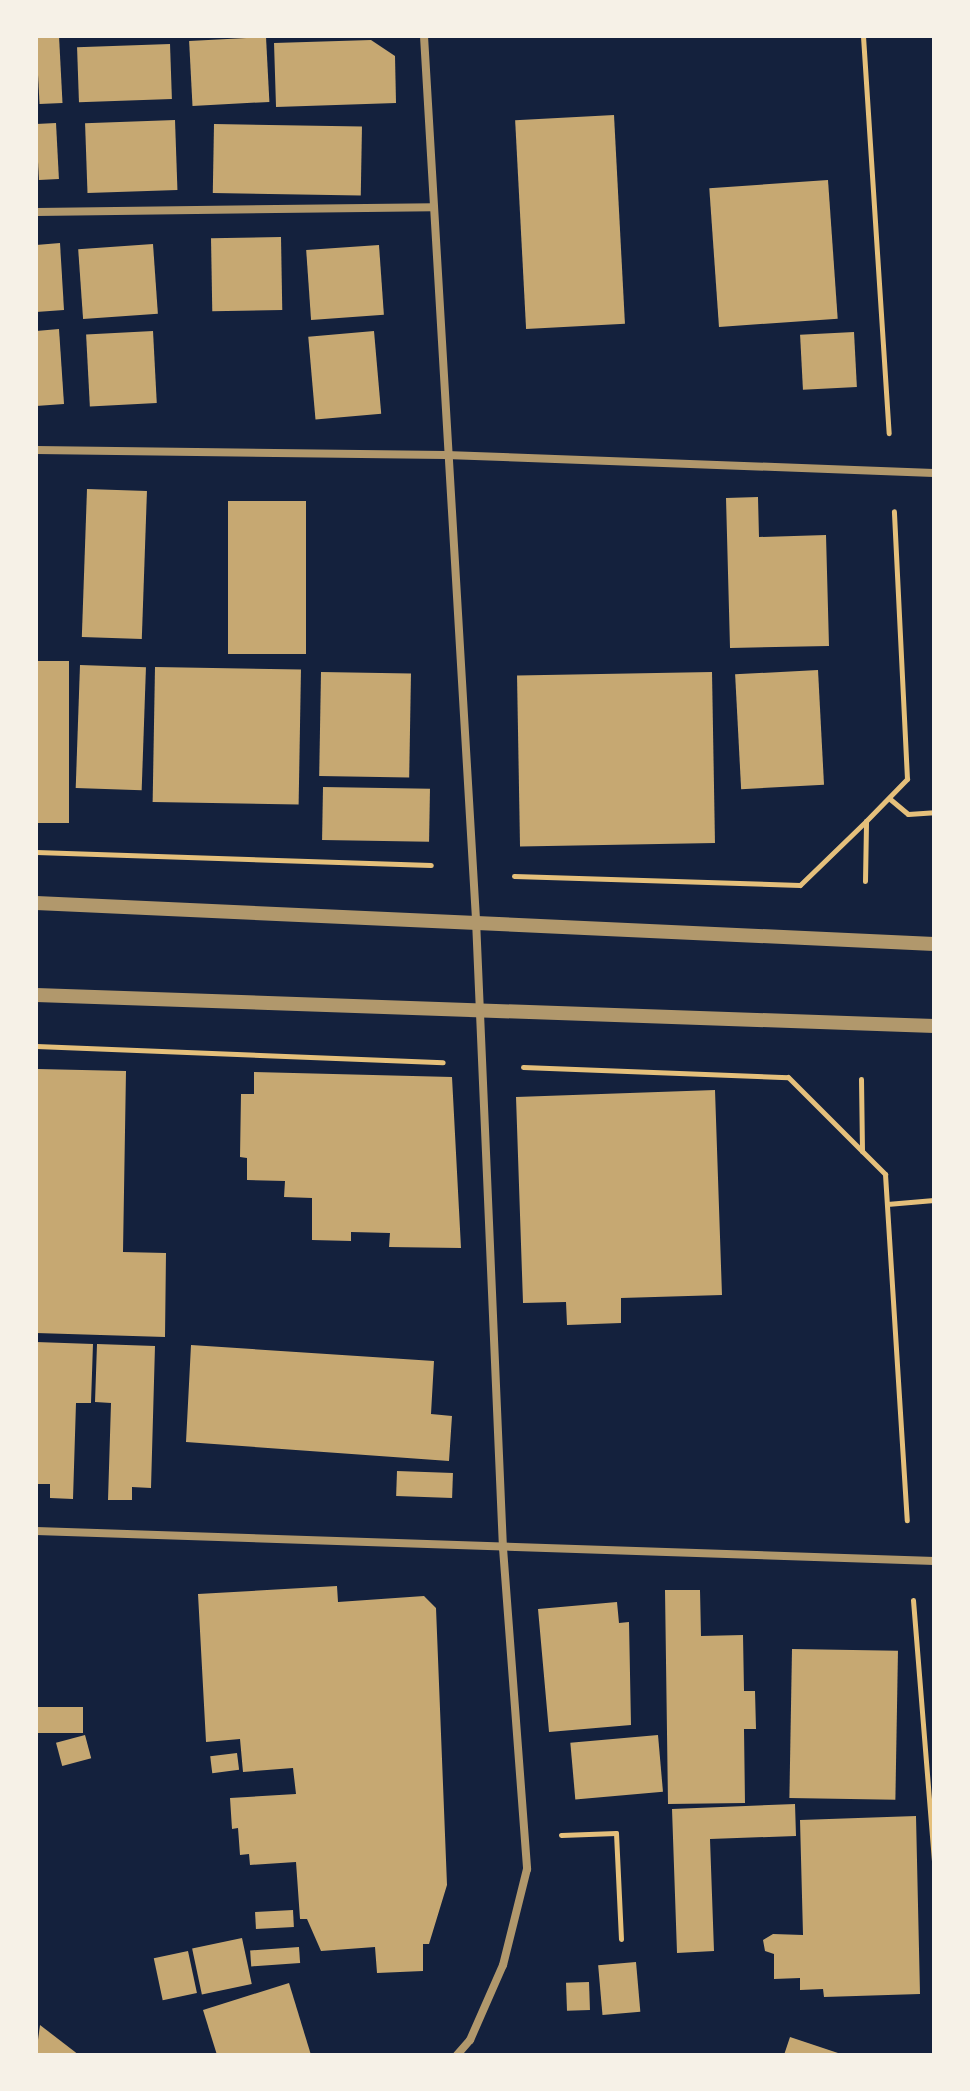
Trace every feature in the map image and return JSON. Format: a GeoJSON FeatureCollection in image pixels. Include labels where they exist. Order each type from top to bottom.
{"type":"FeatureCollection","features":[{"type":"Feature","properties":{"kind":"street"},"geometry":{"type":"LineString","coordinates":[[424,36],[446,455],[476,920],[476,1011],[503,1548],[527,1869],[503,1965],[470,2040],[457,2055]]}},
{"type":"Feature","properties":{"kind":"street"},"geometry":{"type":"LineString","coordinates":[[36,212],[433,207]]}},
{"type":"Feature","properties":{"kind":"street"},"geometry":{"type":"LineString","coordinates":[[36,450],[446,455],[934,473]]}},
{"type":"Feature","properties":{"kind":"street"},"geometry":{"type":"LineString","coordinates":[[36,903],[476,920],[934,944]]}},
{"type":"Feature","properties":{"kind":"street"},"geometry":{"type":"LineString","coordinates":[[36,995],[934,1026]]}},
{"type":"Feature","properties":{"kind":"street"},"geometry":{"type":"LineString","coordinates":[[36,1531],[934,1561]]}},
{"type":"Feature","properties":{"kind":"path"},"geometry":{"type":"LineString","coordinates":[[890,799],[908,814],[934,812]]}},
{"type":"Feature","properties":{"kind":"path"},"geometry":{"type":"LineString","coordinates":[[504,876],[800,885],[866,821]]}},
{"type":"Feature","properties":{"kind":"path"},"geometry":{"type":"LineString","coordinates":[[36,852],[431,865]]}},
{"type":"Feature","properties":{"kind":"path"},"geometry":{"type":"LineString","coordinates":[[36,1046],[450,1063]]}},
{"type":"Feature","properties":{"kind":"path"},"geometry":{"type":"LineString","coordinates":[[523,1067],[788,1077],[885,1174],[908,1529]]}},
{"type":"Feature","properties":{"kind":"path"},"geometry":{"type":"LineString","coordinates":[[861,1079],[862,1151]]}},
{"type":"Feature","properties":{"kind":"path"},"geometry":{"type":"LineString","coordinates":[[887,1204],[934,1200]]}},
{"type":"Feature","properties":{"kind":"path"},"geometry":{"type":"LineString","coordinates":[[912,1592],[934,1862]]}},
{"type":"Feature","properties":{"kind":"path"},"geometry":{"type":"LineString","coordinates":[[524,1838],[616,1833],[621,1939]]}},
{"type":"Feature","properties":{"kind":"building"},"geometry":{"type":"Polygon","coordinates":[[[59,36],[63,103],[40,104],[36,37],[59,36]]]}},
{"type":"Feature","properties":{"kind":"building"},"geometry":{"type":"Polygon","coordinates":[[[266,37],[269,102],[193,106],[189,41],[266,37]]]}},
{"type":"Feature","properties":{"kind":"building"},"geometry":{"type":"Polygon","coordinates":[[[371,40],[395,56],[396,103],[276,107],[274,43],[371,40]]]}},
{"type":"Feature","properties":{"kind":"building"},"geometry":{"type":"Polygon","coordinates":[[[170,44],[172,99],[79,102],[77,47],[170,44]]]}},
{"type":"Feature","properties":{"kind":"building"},"geometry":{"type":"Polygon","coordinates":[[[614,115],[625,324],[526,329],[515,120],[614,115]]]}},
{"type":"Feature","properties":{"kind":"building"},"geometry":{"type":"Polygon","coordinates":[[[175,120],[177,190],[87,193],[85,123],[175,120]]]}},
{"type":"Feature","properties":{"kind":"building"},"geometry":{"type":"Polygon","coordinates":[[[56,123],[59,179],[39,180],[36,124],[56,123]]]}},
{"type":"Feature","properties":{"kind":"building"},"geometry":{"type":"Polygon","coordinates":[[[214,124],[362,127],[361,196],[213,193],[214,124]]]}},
{"type":"Feature","properties":{"kind":"building"},"geometry":{"type":"Polygon","coordinates":[[[828,180],[838,319],[719,327],[709,188],[828,180]]]}},
{"type":"Feature","properties":{"kind":"building"},"geometry":{"type":"Polygon","coordinates":[[[281,237],[282,310],[212,311],[211,238],[281,237]]]}},
{"type":"Feature","properties":{"kind":"building"},"geometry":{"type":"Polygon","coordinates":[[[60,243],[64,310],[36,312],[36,245],[60,243]]]}},
{"type":"Feature","properties":{"kind":"building"},"geometry":{"type":"Polygon","coordinates":[[[153,244],[158,314],[83,319],[78,249],[153,244]]]}},
{"type":"Feature","properties":{"kind":"building"},"geometry":{"type":"Polygon","coordinates":[[[379,245],[384,315],[311,320],[306,250],[379,245]]]}},
{"type":"Feature","properties":{"kind":"building"},"geometry":{"type":"Polygon","coordinates":[[[59,329],[64,404],[36,406],[36,331],[59,329]]]}},
{"type":"Feature","properties":{"kind":"building"},"geometry":{"type":"Polygon","coordinates":[[[153,331],[157,403],[90,406],[86,335],[153,331]]]}},
{"type":"Feature","properties":{"kind":"building"},"geometry":{"type":"Polygon","coordinates":[[[374,331],[381,414],[315,419],[308,337],[374,331]]]}},
{"type":"Feature","properties":{"kind":"building"},"geometry":{"type":"Polygon","coordinates":[[[854,332],[857,387],[803,390],[800,335],[854,332]]]}},
{"type":"Feature","properties":{"kind":"building"},"geometry":{"type":"Polygon","coordinates":[[[87,489],[147,491],[142,639],[82,637],[87,489]]]}},
{"type":"Feature","properties":{"kind":"building"},"geometry":{"type":"Polygon","coordinates":[[[758,497],[759,537],[826,535],[829,646],[730,648],[726,498],[758,497]]]}},
{"type":"Feature","properties":{"kind":"building"},"geometry":{"type":"Polygon","coordinates":[[[228,501],[306,501],[306,654],[228,654],[228,501]]]}},
{"type":"Feature","properties":{"kind":"building"},"geometry":{"type":"Polygon","coordinates":[[[36,661],[69,661],[69,823],[36,823],[36,661]]]}},
{"type":"Feature","properties":{"kind":"building"},"geometry":{"type":"Polygon","coordinates":[[[80,665],[146,667],[142,790],[76,788],[80,665]]]}},
{"type":"Feature","properties":{"kind":"building"},"geometry":{"type":"Polygon","coordinates":[[[155,667],[301,670],[299,805],[153,802],[155,667]]]}},
{"type":"Feature","properties":{"kind":"building"},"geometry":{"type":"Polygon","coordinates":[[[818,670],[824,785],[741,789],[735,674],[818,670]]]}},
{"type":"Feature","properties":{"kind":"building"},"geometry":{"type":"Polygon","coordinates":[[[321,672],[411,674],[409,778],[319,776],[321,672]]]}},
{"type":"Feature","properties":{"kind":"building"},"geometry":{"type":"Polygon","coordinates":[[[712,672],[715,843],[520,846],[517,675],[712,672]]]}},
{"type":"Feature","properties":{"kind":"building"},"geometry":{"type":"Polygon","coordinates":[[[323,787],[430,789],[429,842],[322,840],[323,787]]]}},
{"type":"Feature","properties":{"kind":"building"},"geometry":{"type":"Polygon","coordinates":[[[38,1069],[126,1071],[123,1252],[166,1253],[165,1337],[36,1333],[38,1069]]]}},
{"type":"Feature","properties":{"kind":"building"},"geometry":{"type":"Polygon","coordinates":[[[254,1072],[452,1077],[461,1248],[389,1247],[390,1233],[351,1232],[351,1241],[312,1240],[312,1198],[284,1197],[285,1181],[247,1180],[247,1158],[240,1157],[241,1094],[254,1094],[254,1072]]]}},
{"type":"Feature","properties":{"kind":"building"},"geometry":{"type":"Polygon","coordinates":[[[715,1090],[722,1295],[621,1298],[621,1323],[567,1325],[566,1302],[523,1303],[516,1097],[715,1090]]]}},
{"type":"Feature","properties":{"kind":"building"},"geometry":{"type":"Polygon","coordinates":[[[36,1342],[93,1344],[91,1403],[76,1403],[73,1499],[50,1498],[50,1484],[36,1484],[36,1342]]]}},
{"type":"Feature","properties":{"kind":"building"},"geometry":{"type":"Polygon","coordinates":[[[97,1344],[155,1346],[151,1488],[132,1487],[132,1500],[108,1500],[111,1403],[95,1402],[97,1344]]]}},
{"type":"Feature","properties":{"kind":"building"},"geometry":{"type":"Polygon","coordinates":[[[191,1345],[434,1361],[431,1414],[452,1416],[449,1461],[186,1442],[191,1345]]]}},
{"type":"Feature","properties":{"kind":"building"},"geometry":{"type":"Polygon","coordinates":[[[397,1471],[453,1473],[452,1498],[396,1496],[397,1471]]]}},
{"type":"Feature","properties":{"kind":"building"},"geometry":{"type":"Polygon","coordinates":[[[337,1586],[338,1602],[424,1596],[436,1608],[447,1885],[429,1944],[423,1944],[423,1971],[377,1973],[375,1947],[321,1951],[307,1919],[300,1919],[296,1862],[250,1865],[249,1854],[240,1855],[238,1828],[232,1829],[230,1798],[296,1794],[293,1768],[243,1772],[240,1739],[206,1742],[198,1594],[337,1586]]]}},
{"type":"Feature","properties":{"kind":"building"},"geometry":{"type":"Polygon","coordinates":[[[665,1590],[700,1590],[701,1636],[743,1635],[744,1691],[755,1691],[756,1729],[744,1729],[745,1803],[668,1804],[665,1590]]]}},
{"type":"Feature","properties":{"kind":"building"},"geometry":{"type":"Polygon","coordinates":[[[617,1602],[619,1623],[629,1622],[631,1725],[549,1732],[538,1609],[617,1602]]]}},
{"type":"Feature","properties":{"kind":"building"},"geometry":{"type":"Polygon","coordinates":[[[792,1649],[898,1651],[895,1800],[789,1798],[792,1649]]]}},
{"type":"Feature","properties":{"kind":"building"},"geometry":{"type":"Polygon","coordinates":[[[36,1707],[83,1707],[83,1733],[36,1733],[36,1707]]]}},
{"type":"Feature","properties":{"kind":"building"},"geometry":{"type":"Polygon","coordinates":[[[85,1735],[91,1758],[62,1766],[56,1743],[85,1735]]]}},
{"type":"Feature","properties":{"kind":"building"},"geometry":{"type":"Polygon","coordinates":[[[658,1735],[663,1792],[575,1799],[570,1743],[658,1735]]]}},
{"type":"Feature","properties":{"kind":"building"},"geometry":{"type":"Polygon","coordinates":[[[237,1753],[239,1770],[212,1773],[210,1756],[237,1753]]]}},
{"type":"Feature","properties":{"kind":"building"},"geometry":{"type":"Polygon","coordinates":[[[795,1804],[796,1836],[710,1839],[714,1951],[677,1953],[672,1809],[795,1804]]]}},
{"type":"Feature","properties":{"kind":"building"},"geometry":{"type":"Polygon","coordinates":[[[916,1816],[920,1994],[824,1997],[823,1989],[800,1990],[800,1978],[774,1979],[774,1954],[765,1951],[763,1940],[773,1934],[803,1935],[800,1820],[916,1816]]]}},
{"type":"Feature","properties":{"kind":"building"},"geometry":{"type":"Polygon","coordinates":[[[293,1910],[294,1927],[256,1929],[255,1912],[293,1910]]]}},
{"type":"Feature","properties":{"kind":"building"},"geometry":{"type":"Polygon","coordinates":[[[242,1938],[252,1984],[202,1995],[192,1949],[242,1938]]]}},
{"type":"Feature","properties":{"kind":"building"},"geometry":{"type":"Polygon","coordinates":[[[299,1947],[300,1963],[251,1966],[250,1950],[299,1947]]]}},
{"type":"Feature","properties":{"kind":"building"},"geometry":{"type":"Polygon","coordinates":[[[188,1951],[197,1993],[163,2000],[154,1958],[188,1951]]]}},
{"type":"Feature","properties":{"kind":"building"},"geometry":{"type":"Polygon","coordinates":[[[636,1962],[640,2012],[603,2015],[598,1965],[636,1962]]]}},
{"type":"Feature","properties":{"kind":"building"},"geometry":{"type":"Polygon","coordinates":[[[589,1982],[590,2010],[567,2011],[566,1983],[589,1982]]]}},
{"type":"Feature","properties":{"kind":"building"},"geometry":{"type":"Polygon","coordinates":[[[289,1983],[311,2055],[217,2055],[203,2010],[289,1983]]]}},
{"type":"Feature","properties":{"kind":"building"},"geometry":{"type":"Polygon","coordinates":[[[40,2025],[79,2055],[36,2055],[40,2025]]]}},
{"type":"Feature","properties":{"kind":"building"},"geometry":{"type":"Polygon","coordinates":[[[790,2037],[841,2054],[841,2055],[784,2055],[790,2037]]]}}]}
